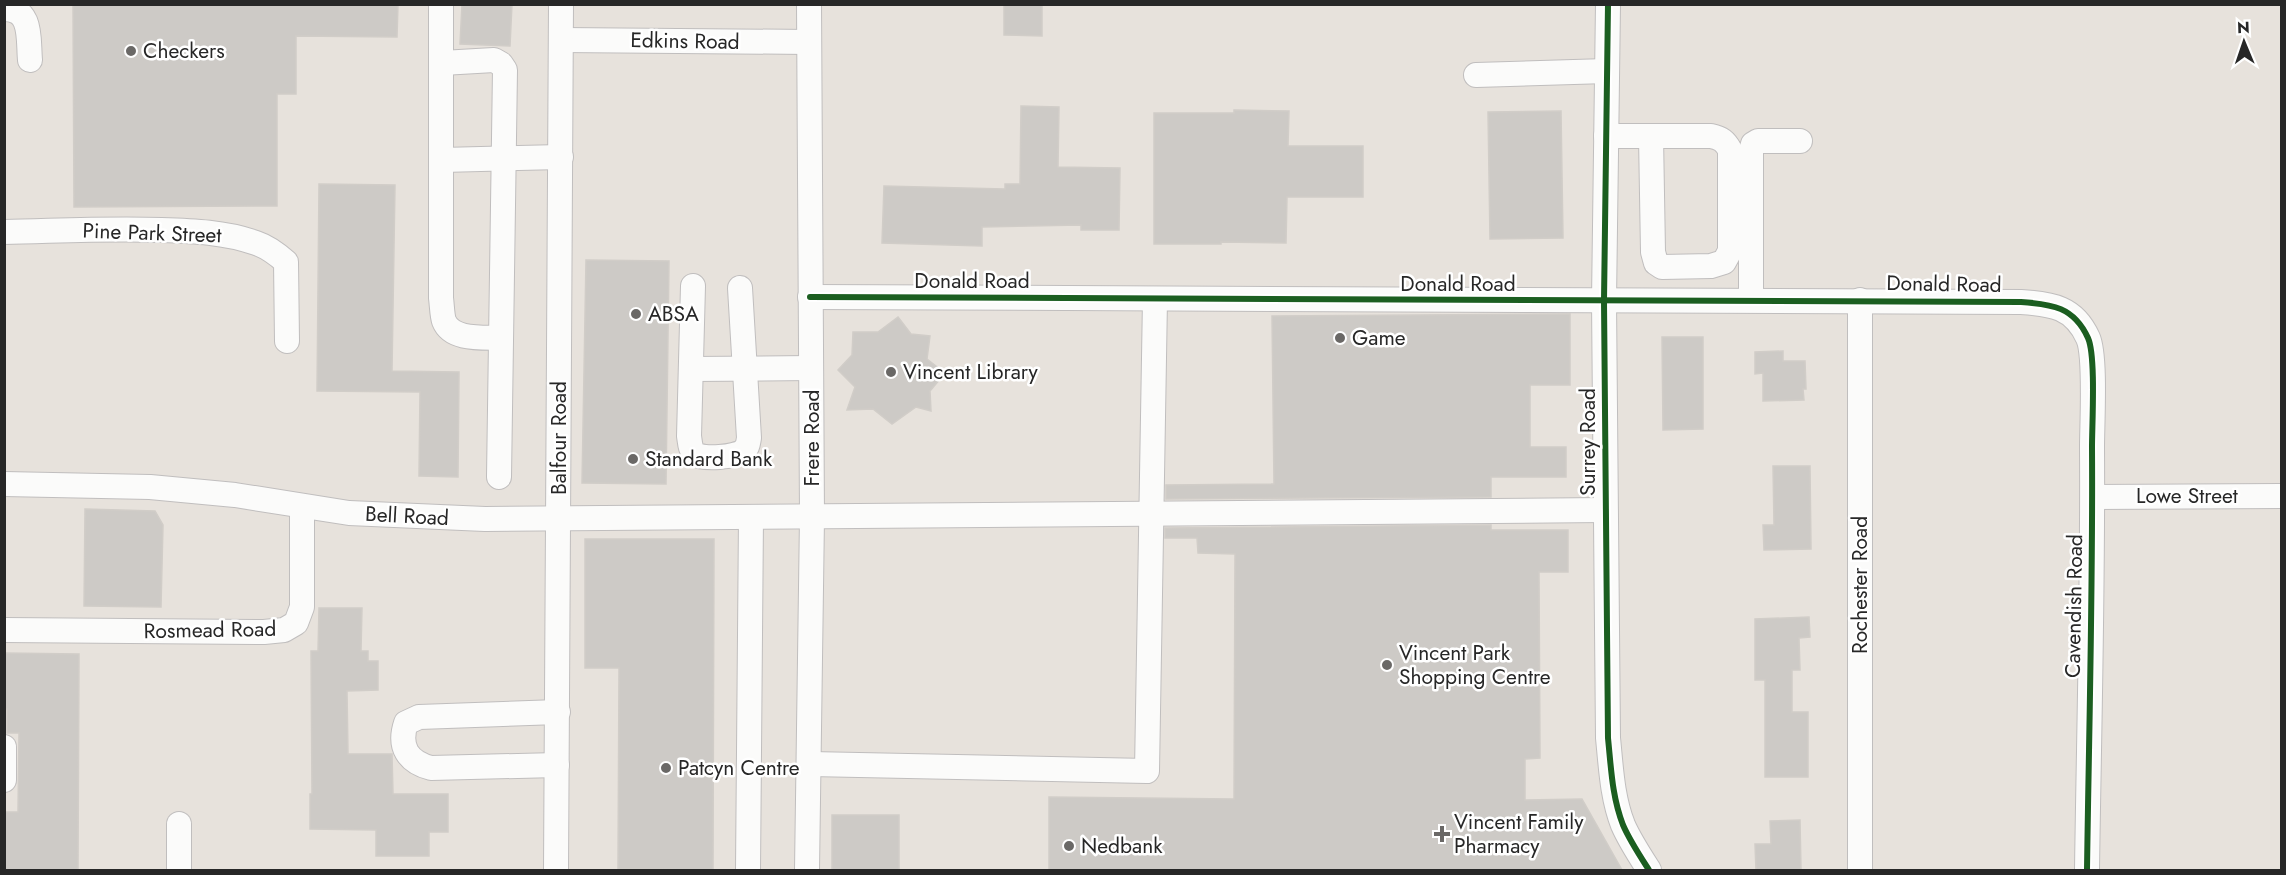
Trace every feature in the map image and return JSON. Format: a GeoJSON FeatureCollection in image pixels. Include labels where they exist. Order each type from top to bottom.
{"type":"FeatureCollection","features":[{"type":"Feature","properties":{"kind":"street"},"geometry":{"type":"LineString","coordinates":[[441,4],[441,298],[444,321],[451,331],[464,335],[501,338]]}},
{"type":"Feature","properties":{"kind":"street","name":"Balfour Road"},"geometry":{"type":"LineString","coordinates":[[556,870],[561,4]]}},
{"type":"Feature","properties":{"kind":"street","name":"Frere Road"},"geometry":{"type":"LineString","coordinates":[[807,870],[812,517],[808,4]]}},
{"type":"Feature","properties":{"kind":"street","name":"Surrey Road"},"geometry":{"type":"LineString","coordinates":[[1608,4],[1604,301],[1608,738],[1613,787],[1624,827],[1648,870]]}},
{"type":"Feature","properties":{"kind":"street"},"geometry":{"type":"LineString","coordinates":[[4,9],[22,12],[27,20],[30,60]]}},
{"type":"Feature","properties":{"kind":"street","name":"Edkins Road"},"geometry":{"type":"LineString","coordinates":[[562,40],[808,42]]}},
{"type":"Feature","properties":{"kind":"street"},"geometry":{"type":"LineString","coordinates":[[441,63],[494,60],[505,70],[499,477]]}},
{"type":"Feature","properties":{"kind":"street"},"geometry":{"type":"LineString","coordinates":[[1476,75],[1607,71]]}},
{"type":"Feature","properties":{"kind":"street"},"geometry":{"type":"LineString","coordinates":[[1606,136],[1651,136],[1711,136],[1720,138],[1726,143],[1730,150],[1730,251],[1725,262],[1711,266],[1662,267],[1656,263],[1653,252],[1651,136]]}},
{"type":"Feature","properties":{"kind":"street"},"geometry":{"type":"LineString","coordinates":[[1751,299],[1751,151],[1758,141],[1800,141]]}},
{"type":"Feature","properties":{"kind":"street"},"geometry":{"type":"LineString","coordinates":[[442,160],[561,157]]}},
{"type":"Feature","properties":{"kind":"street","name":"Pine Park Street"},"geometry":{"type":"LineString","coordinates":[[4,232],[137,229],[187,231],[222,234],[255,243],[274,251],[286,262],[287,341]]}},
{"type":"Feature","properties":{"kind":"street"},"geometry":{"type":"LineString","coordinates":[[693,286],[690,447],[695,454],[703,457],[732,456],[747,449],[749,438],[740,288]]}},
{"type":"Feature","properties":{"kind":"street","name":"Donald Road"},"geometry":{"type":"LineString","coordinates":[[810,297],[1604,301],[1751,299],[2021,302],[2047,304],[2067,312],[2080,323],[2089,341]]}},
{"type":"Feature","properties":{"kind":"street"},"geometry":{"type":"LineString","coordinates":[[810,764],[1147,771],[1155,299]]}},
{"type":"Feature","properties":{"kind":"street","name":"Rochester Road"},"geometry":{"type":"LineString","coordinates":[[1860,300],[1860,870]]}},
{"type":"Feature","properties":{"kind":"street","name":"Cavendish Road"},"geometry":{"type":"LineString","coordinates":[[2087,870],[2092,497],[2089,341]]}},
{"type":"Feature","properties":{"kind":"street"},"geometry":{"type":"LineString","coordinates":[[692,369],[811,368]]}},
{"type":"Feature","properties":{"kind":"street","name":"Bell Road"},"geometry":{"type":"LineString","coordinates":[[4,484],[150,487],[235,495],[349,513],[485,519],[1605,510]]}},
{"type":"Feature","properties":{"kind":"street","name":"Lowe Street"},"geometry":{"type":"LineString","coordinates":[[2092,497],[2282,496]]}},
{"type":"Feature","properties":{"kind":"street","name":"Rosmead Road"},"geometry":{"type":"LineString","coordinates":[[4,630],[264,632],[284,630],[296,623],[302,607],[302,506]]}},
{"type":"Feature","properties":{"kind":"street"},"geometry":{"type":"LineString","coordinates":[[748,870],[751,517]]}},
{"type":"Feature","properties":{"kind":"street"},"geometry":{"type":"LineString","coordinates":[[557,765],[431,768],[418,764],[410,757],[403,733],[406,723],[419,717],[558,712]]}},
{"type":"Feature","properties":{"kind":"street"},"geometry":{"type":"LineString","coordinates":[[4,747],[4,780]]}},
{"type":"Feature","properties":{"kind":"street"},"geometry":{"type":"LineString","coordinates":[[179,824],[179,870]]}},
{"type":"Feature","properties":{"kind":"building"},"geometry":{"type":"Polygon","coordinates":[[[73,4],[398,4],[397,37],[296,36],[296,94],[277,94],[277,206],[74,207],[73,4]]]}},
{"type":"Feature","properties":{"kind":"building"},"geometry":{"type":"Polygon","coordinates":[[[462,4],[512,4],[510,46],[460,44],[462,4]]]}},
{"type":"Feature","properties":{"kind":"building"},"geometry":{"type":"Polygon","coordinates":[[[1004,4],[1042,4],[1042,36],[1004,35],[1004,4]]]}},
{"type":"Feature","properties":{"kind":"building"},"geometry":{"type":"Polygon","coordinates":[[[1021,106],[1059,107],[1058,167],[1120,168],[1119,230],[1081,230],[1081,225],[982,227],[982,246],[882,243],[884,186],[1005,189],[1005,184],[1020,184],[1021,106]]]}},
{"type":"Feature","properties":{"kind":"building"},"geometry":{"type":"Polygon","coordinates":[[[1234,110],[1289,111],[1288,146],[1363,146],[1363,197],[1287,197],[1286,243],[1154,244],[1154,113],[1234,113],[1234,110]]]}},
{"type":"Feature","properties":{"kind":"building"},"geometry":{"type":"Polygon","coordinates":[[[1561,111],[1563,238],[1490,239],[1488,112],[1561,111]]]}},
{"type":"Feature","properties":{"kind":"building"},"geometry":{"type":"Polygon","coordinates":[[[319,184],[395,185],[392,371],[459,372],[458,477],[419,476],[420,392],[317,391],[319,184]]]}},
{"type":"Feature","properties":{"kind":"building"},"geometry":{"type":"Polygon","coordinates":[[[586,260],[669,261],[666,484],[582,483],[586,260]]]}},
{"type":"Feature","properties":{"kind":"building"},"geometry":{"type":"Polygon","coordinates":[[[1570,314],[1570,385],[1530,385],[1530,447],[1566,447],[1566,477],[1491,477],[1491,497],[1166,499],[1166,485],[1274,484],[1272,316],[1570,314]]]}},
{"type":"Feature","properties":{"kind":"building","name":"Vincent Library"},"geometry":{"type":"Polygon","coordinates":[[[898,317],[911,334],[930,336],[927,359],[945,373],[930,391],[931,411],[916,407],[892,424],[873,409],[847,410],[855,387],[838,370],[852,355],[853,332],[878,332],[898,317]]]}},
{"type":"Feature","properties":{"kind":"building"},"geometry":{"type":"Polygon","coordinates":[[[1662,337],[1703,337],[1703,429],[1663,430],[1662,337]]]}},
{"type":"Feature","properties":{"kind":"building"},"geometry":{"type":"Polygon","coordinates":[[[1783,351],[1783,361],[1805,361],[1804,400],[1763,401],[1763,373],[1755,374],[1755,352],[1783,351]]]}},
{"type":"Feature","properties":{"kind":"building"},"geometry":{"type":"Polygon","coordinates":[[[1773,466],[1810,466],[1811,549],[1764,550],[1763,525],[1774,525],[1773,466]]]}},
{"type":"Feature","properties":{"kind":"building"},"geometry":{"type":"Polygon","coordinates":[[[85,509],[155,511],[163,525],[161,607],[84,606],[85,509]]]}},
{"type":"Feature","properties":{"kind":"building","name":"Vincent Park Shopping Centre"},"geometry":{"type":"Polygon","coordinates":[[[1491,525],[1491,530],[1568,530],[1568,572],[1539,572],[1540,758],[1525,759],[1525,800],[1582,799],[1622,870],[1049,870],[1049,797],[1234,799],[1235,554],[1198,553],[1197,538],[1165,538],[1165,528],[1491,525]]]}},
{"type":"Feature","properties":{"kind":"building","name":"Patcyn Centre"},"geometry":{"type":"Polygon","coordinates":[[[585,539],[714,539],[713,870],[618,869],[619,668],[585,668],[585,539]]]}},
{"type":"Feature","properties":{"kind":"building"},"geometry":{"type":"Polygon","coordinates":[[[319,608],[362,608],[361,651],[368,651],[368,661],[378,661],[378,690],[347,691],[348,754],[392,754],[393,794],[448,794],[448,832],[429,832],[429,856],[376,856],[376,830],[310,829],[310,794],[312,794],[311,651],[318,651],[319,608]]]}},
{"type":"Feature","properties":{"kind":"building"},"geometry":{"type":"Polygon","coordinates":[[[1809,617],[1810,637],[1799,638],[1800,670],[1792,670],[1792,712],[1808,712],[1808,777],[1765,777],[1765,680],[1755,680],[1755,619],[1809,617]]]}},
{"type":"Feature","properties":{"kind":"building"},"geometry":{"type":"Polygon","coordinates":[[[4,653],[79,654],[78,870],[4,870],[4,812],[18,812],[19,733],[7,733],[7,709],[4,709],[4,653]]]}},
{"type":"Feature","properties":{"kind":"building"},"geometry":{"type":"Polygon","coordinates":[[[832,815],[899,815],[899,870],[832,870],[832,815]]]}},
{"type":"Feature","properties":{"kind":"building"},"geometry":{"type":"Polygon","coordinates":[[[1800,820],[1801,870],[1756,870],[1755,844],[1771,844],[1770,821],[1800,820]]]}},
{"type":"Feature","properties":{"kind":"cycle path"},"geometry":{"type":"LineString","coordinates":[[1608,4],[1604,301],[1608,738],[1612,782],[1619,814],[1629,837],[1649,870]]}},
{"type":"Feature","properties":{"kind":"cycle path"},"geometry":{"type":"LineString","coordinates":[[810,297],[2021,302],[2043,304],[2061,309],[2076,320],[2088,338],[2093,374],[2087,870]]}},
{"type":"Feature","properties":{"kind":"place","name":"Checkers"},"geometry":{"type":"Point","coordinates":[131,51]}},
{"type":"Feature","properties":{"kind":"place","name":"ABSA"},"geometry":{"type":"Point","coordinates":[636,314]}},
{"type":"Feature","properties":{"kind":"place","name":"Game"},"geometry":{"type":"Point","coordinates":[1340,338]}},
{"type":"Feature","properties":{"kind":"place","name":"Vincent Library"},"geometry":{"type":"Point","coordinates":[891,372]}},
{"type":"Feature","properties":{"kind":"place","name":"Standard Bank"},"geometry":{"type":"Point","coordinates":[633,459]}},
{"type":"Feature","properties":{"kind":"place","name":"Vincent Park Shopping Centre"},"geometry":{"type":"Point","coordinates":[1387,665]}},
{"type":"Feature","properties":{"kind":"place","name":"Patcyn Centre"},"geometry":{"type":"Point","coordinates":[666,768]}},
{"type":"Feature","properties":{"kind":"place","name":"Vincent Family Pharmacy"},"geometry":{"type":"Point","coordinates":[1442,834]}},
{"type":"Feature","properties":{"kind":"place","name":"Nedbank"},"geometry":{"type":"Point","coordinates":[1069,846]}}]}
